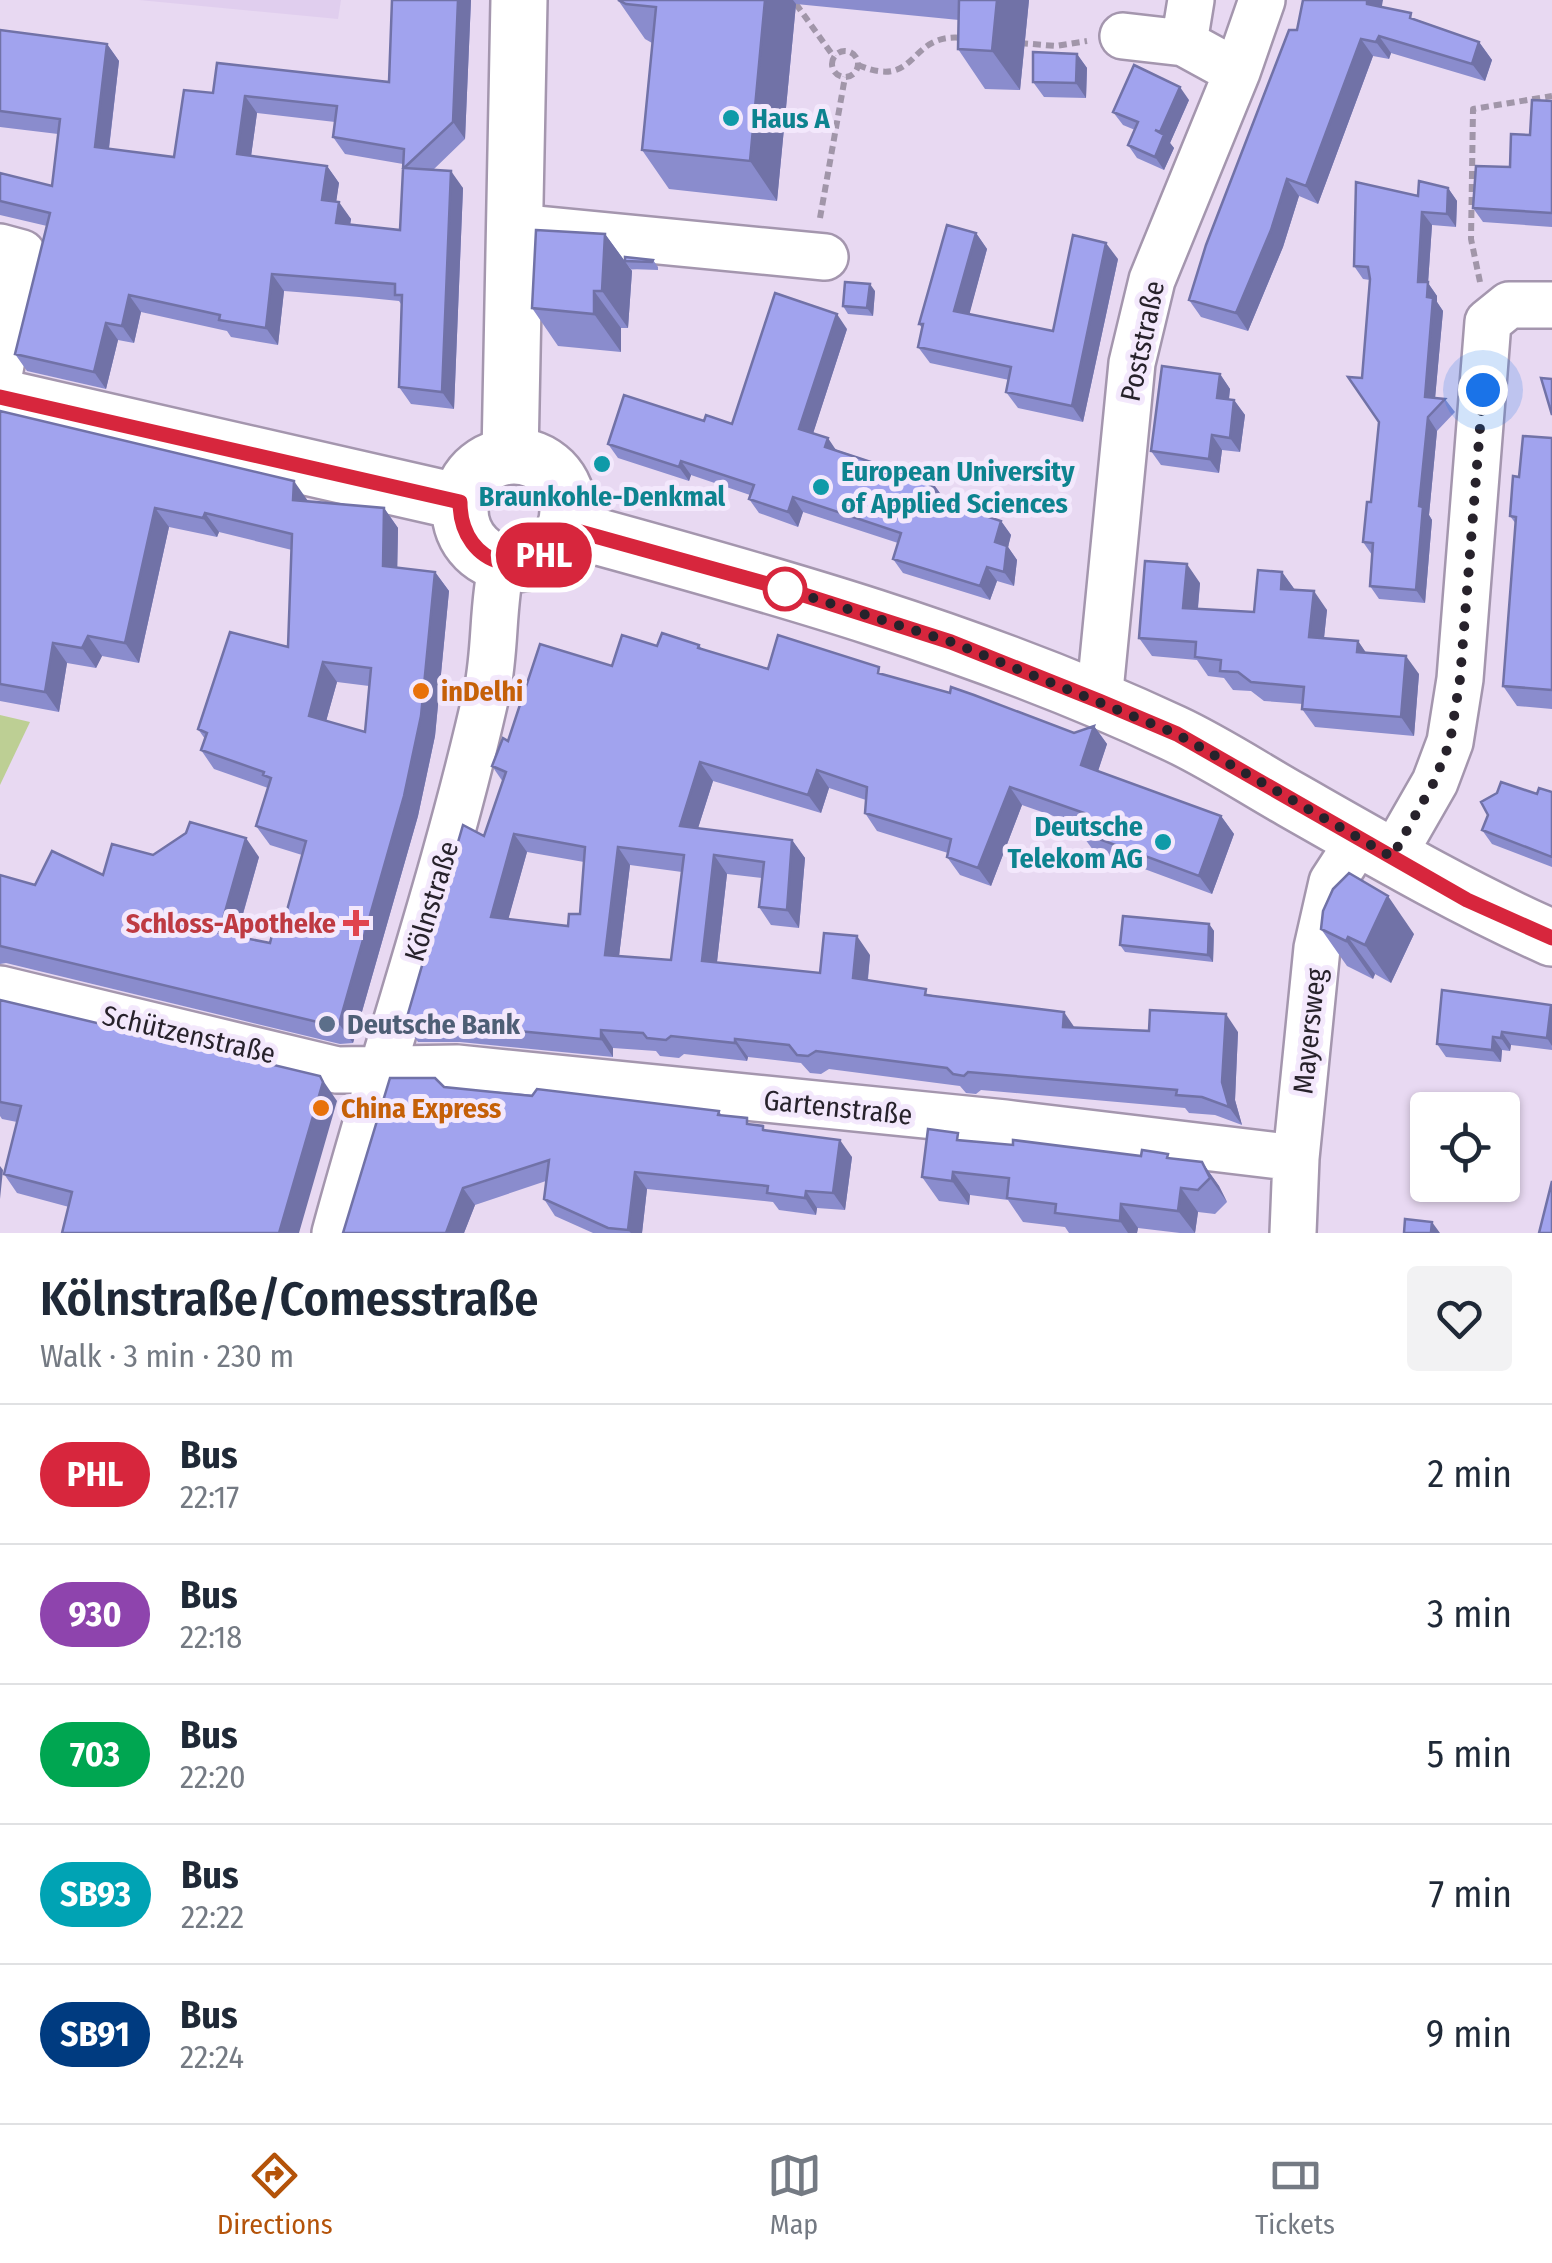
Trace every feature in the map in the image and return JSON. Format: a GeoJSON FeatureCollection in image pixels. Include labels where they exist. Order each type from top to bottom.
{"type":"FeatureCollection","features":[{"type":"Feature","properties":{"kind":"main road"},"geometry":{"type":"LineString","coordinates":[[510,456],[519,0]]}},
{"type":"Feature","properties":{"kind":"main road"},"geometry":{"type":"LineString","coordinates":[[0,397],[460,502]]}},
{"type":"Feature","properties":{"kind":"main road"},"geometry":{"type":"LineString","coordinates":[[510,456],[544,465],[558,477],[566,492],[566,528],[548,553],[533,561],[502,563],[474,547],[460,518],[460,502],[472,476],[496,459],[510,456]]}},
{"type":"Feature","properties":{"kind":"main road"},"geometry":{"type":"LineString","coordinates":[[566,528],[782,588],[951,642],[1099,701],[1177,734],[1467,900],[1552,938]]}},
{"type":"Feature","properties":{"kind":"street","name":"Poststraße"},"geometry":{"type":"LineString","coordinates":[[1099,701],[1132,364],[1152,280],[1262,0]]}},
{"type":"Feature","properties":{"kind":"street"},"geometry":{"type":"LineString","coordinates":[[1123,36],[1187,21],[1236,72]]}},
{"type":"Feature","properties":{"kind":"street"},"geometry":{"type":"LineString","coordinates":[[515,226],[810,255]]}},
{"type":"Feature","properties":{"kind":"street"},"geometry":{"type":"LineString","coordinates":[[0,247],[22,253],[0,370]]}},
{"type":"Feature","properties":{"kind":"street"},"geometry":{"type":"LineString","coordinates":[[1488,322],[1509,305],[1552,304]]}},
{"type":"Feature","properties":{"kind":"street","name":"Mayersweg"},"geometry":{"type":"LineString","coordinates":[[1293,1233],[1296,1158],[1317,948],[1332,882],[1376,848],[1434,782],[1450,742],[1460,679],[1488,322]]}},
{"type":"Feature","properties":{"kind":"street","name":"Kölnstraße"},"geometry":{"type":"LineString","coordinates":[[335,1233],[380,1070],[446,858],[484,705],[502,563]]}},
{"type":"Feature","properties":{"kind":"street","name":"Schützenstraße"},"geometry":{"type":"LineString","coordinates":[[0,989],[337,1070],[380,1070]]}},
{"type":"Feature","properties":{"kind":"street","name":"Gartenstraße"},"geometry":{"type":"LineString","coordinates":[[380,1070],[456,1068],[1005,1123],[1296,1158]]}},
{"type":"Feature","properties":{"kind":"path"},"geometry":{"type":"LineString","coordinates":[[796,4],[834,57],[834,70],[844,76],[852,75],[858,65]]}},
{"type":"Feature","properties":{"kind":"path"},"geometry":{"type":"LineString","coordinates":[[834,57],[845,51],[853,54],[858,65],[888,74],[898,71],[922,48],[946,36],[964,38]]}},
{"type":"Feature","properties":{"kind":"path"},"geometry":{"type":"LineString","coordinates":[[1001,41],[1056,46],[1123,36]]}},
{"type":"Feature","properties":{"kind":"path"},"geometry":{"type":"LineString","coordinates":[[810,255],[820,223],[844,76]]}},
{"type":"Feature","properties":{"kind":"path"},"geometry":{"type":"LineString","coordinates":[[1488,322],[1471,238],[1474,109],[1552,96]]}},
{"type":"Feature","properties":{"kind":"shaded area"},"geometry":{"type":"Polygon","coordinates":[[[139,0],[341,0],[338,19],[139,0]]]}},
{"type":"Feature","properties":{"kind":"green space"},"geometry":{"type":"Polygon","coordinates":[[[0,715],[30,722],[0,785],[0,715]]]}},
{"type":"Feature","properties":{"kind":"building"},"geometry":{"type":"Polygon","coordinates":[[[392,0],[458,0],[453,122],[404,168],[451,171],[442,392],[399,387],[402,295],[395,295],[395,284],[272,274],[266,328],[219,320],[220,315],[129,295],[122,326],[106,323],[94,372],[15,354],[50,213],[0,201],[0,173],[52,186],[60,119],[0,111],[0,30],[107,44],[95,147],[174,157],[184,90],[213,93],[217,63],[389,82],[392,0]],[[245,96],[237,154],[327,166],[322,200],[339,202],[336,223],[400,230],[404,149],[333,137],[337,106],[245,96]]]}},
{"type":"Feature","properties":{"kind":"building"},"geometry":{"type":"Polygon","coordinates":[[[618,0],[765,0],[750,161],[642,150],[656,7],[618,0]]]}},
{"type":"Feature","properties":{"kind":"building"},"geometry":{"type":"Polygon","coordinates":[[[959,0],[997,0],[992,51],[958,49],[959,0]]]}},
{"type":"Feature","properties":{"kind":"building"},"geometry":{"type":"Polygon","coordinates":[[[1303,0],[1367,0],[1367,4],[1411,13],[1410,18],[1479,42],[1472,64],[1379,36],[1376,42],[1361,39],[1306,186],[1287,179],[1271,230],[1236,313],[1189,300],[1206,245],[1289,30],[1297,30],[1303,0]]]}},
{"type":"Feature","properties":{"kind":"building"},"geometry":{"type":"Polygon","coordinates":[[[1033,52],[1077,54],[1076,83],[1033,82],[1033,52]]]}},
{"type":"Feature","properties":{"kind":"building"},"geometry":{"type":"Polygon","coordinates":[[[1134,65],[1180,87],[1160,132],[1155,130],[1164,135],[1155,157],[1128,145],[1138,122],[1113,112],[1134,65]]]}},
{"type":"Feature","properties":{"kind":"building"},"geometry":{"type":"Polygon","coordinates":[[[1532,100],[1552,101],[1552,213],[1473,208],[1476,166],[1510,167],[1511,134],[1530,135],[1532,100]]]}},
{"type":"Feature","properties":{"kind":"building"},"geometry":{"type":"Polygon","coordinates":[[[1419,181],[1448,188],[1447,214],[1422,212],[1418,282],[1428,282],[1427,297],[1433,298],[1425,397],[1445,399],[1428,417],[1416,590],[1370,586],[1373,543],[1363,542],[1379,422],[1348,377],[1362,378],[1370,279],[1368,267],[1354,266],[1356,182],[1418,196],[1419,181]]]}},
{"type":"Feature","properties":{"kind":"building"},"geometry":{"type":"Polygon","coordinates":[[[947,225],[976,233],[954,311],[1053,331],[1073,235],[1106,243],[1072,406],[1006,392],[1011,367],[918,347],[923,324],[919,324],[947,225]]]}},
{"type":"Feature","properties":{"kind":"building"},"geometry":{"type":"Polygon","coordinates":[[[536,230],[605,234],[602,291],[594,291],[594,314],[532,308],[536,230]]]}},
{"type":"Feature","properties":{"kind":"building"},"geometry":{"type":"Polygon","coordinates":[[[625,257],[653,260],[625,261],[625,257]]]}},
{"type":"Feature","properties":{"kind":"building"},"geometry":{"type":"Polygon","coordinates":[[[845,282],[870,284],[867,308],[843,306],[845,282]]]}},
{"type":"Feature","properties":{"kind":"building"},"geometry":{"type":"Polygon","coordinates":[[[775,293],[837,314],[799,429],[828,438],[825,447],[932,482],[927,497],[1001,521],[995,542],[1007,546],[1004,572],[987,567],[980,586],[893,559],[901,533],[793,497],[788,512],[749,499],[754,485],[681,461],[679,467],[608,444],[624,395],[704,421],[706,415],[732,424],[775,293]]]}},
{"type":"Feature","properties":{"kind":"building"},"geometry":{"type":"Polygon","coordinates":[[[1162,366],[1220,374],[1217,398],[1234,400],[1230,438],[1212,435],[1209,459],[1151,451],[1162,366]]]}},
{"type":"Feature","properties":{"kind":"building"},"geometry":{"type":"Polygon","coordinates":[[[1541,378],[1552,379],[1552,415],[1541,378]]]}},
{"type":"Feature","properties":{"kind":"building"},"geometry":{"type":"Polygon","coordinates":[[[0,411],[294,481],[293,500],[384,508],[383,566],[435,572],[421,716],[404,796],[339,1024],[0,946],[0,875],[35,885],[52,851],[103,875],[112,844],[153,855],[186,833],[190,822],[246,838],[219,933],[270,943],[273,931],[281,932],[306,841],[256,826],[271,778],[201,750],[207,733],[198,729],[230,632],[288,647],[292,534],[205,513],[203,518],[155,508],[125,643],[88,636],[82,648],[53,643],[45,692],[0,684],[0,411]],[[323,662],[309,716],[365,732],[371,668],[323,662]]]}},
{"type":"Feature","properties":{"kind":"building"},"geometry":{"type":"Polygon","coordinates":[[[1523,436],[1552,438],[1552,690],[1503,686],[1516,517],[1510,516],[1513,476],[1519,477],[1523,436]]]}},
{"type":"Feature","properties":{"kind":"building"},"geometry":{"type":"Polygon","coordinates":[[[1145,561],[1187,564],[1183,608],[1254,612],[1258,570],[1282,572],[1281,589],[1314,591],[1309,637],[1358,641],[1357,652],[1406,656],[1401,717],[1302,709],[1304,687],[1251,682],[1238,672],[1220,671],[1221,660],[1195,657],[1196,642],[1139,638],[1145,561]]]}},
{"type":"Feature","properties":{"kind":"building"},"geometry":{"type":"Polygon","coordinates":[[[662,633],[768,669],[778,635],[879,667],[878,673],[950,693],[951,687],[1074,733],[1094,726],[1081,765],[1221,816],[1199,876],[1080,832],[1087,814],[1010,787],[978,868],[947,857],[951,839],[865,813],[867,787],[817,770],[808,795],[700,762],[680,826],[792,840],[787,910],[759,907],[764,862],[714,855],[702,961],[820,973],[824,933],[857,936],[853,978],[926,989],[925,995],[1064,1012],[1063,1027],[1149,1031],[1150,1010],[1226,1014],[1222,1082],[1229,1107],[1202,1097],[1176,1095],[1177,1090],[968,1072],[964,1076],[947,1068],[816,1051],[808,1056],[797,1055],[789,1045],[735,1039],[735,1043],[671,1036],[666,1040],[647,1038],[643,1033],[601,1030],[601,1039],[447,1024],[405,1024],[463,825],[484,836],[506,772],[492,766],[503,738],[508,741],[540,644],[612,666],[622,635],[657,646],[662,633]],[[514,834],[491,917],[568,926],[569,914],[580,914],[585,847],[514,834]],[[618,847],[605,955],[671,960],[684,855],[618,847]]]}},
{"type":"Feature","properties":{"kind":"building"},"geometry":{"type":"Polygon","coordinates":[[[1501,782],[1537,794],[1539,788],[1552,792],[1552,857],[1482,830],[1488,815],[1481,802],[1497,793],[1501,782]]]}},
{"type":"Feature","properties":{"kind":"building"},"geometry":{"type":"Polygon","coordinates":[[[1349,873],[1388,896],[1365,945],[1321,929],[1323,911],[1333,889],[1349,873]]]}},
{"type":"Feature","properties":{"kind":"building"},"geometry":{"type":"Polygon","coordinates":[[[1123,916],[1209,924],[1208,955],[1120,945],[1123,916]]]}},
{"type":"Feature","properties":{"kind":"building"},"geometry":{"type":"Polygon","coordinates":[[[1442,990],[1551,1005],[1547,1038],[1502,1032],[1501,1038],[1493,1037],[1492,1050],[1437,1044],[1442,990]]]}},
{"type":"Feature","properties":{"kind":"building"},"geometry":{"type":"Polygon","coordinates":[[[0,1000],[320,1076],[323,1082],[279,1233],[62,1233],[72,1192],[4,1174],[21,1106],[0,1102],[0,1000]]]}},
{"type":"Feature","properties":{"kind":"building"},"geometry":{"type":"Polygon","coordinates":[[[390,1078],[435,1078],[444,1087],[532,1096],[537,1089],[719,1111],[718,1115],[747,1118],[747,1124],[763,1126],[763,1130],[840,1140],[833,1193],[806,1191],[805,1198],[767,1193],[768,1186],[635,1172],[628,1230],[608,1228],[544,1199],[549,1160],[463,1188],[446,1233],[343,1233],[390,1078]]]}},
{"type":"Feature","properties":{"kind":"building"},"geometry":{"type":"Polygon","coordinates":[[[928,1129],[958,1133],[957,1140],[1013,1145],[1013,1140],[1141,1156],[1142,1150],[1168,1154],[1167,1158],[1202,1162],[1210,1178],[1198,1190],[1181,1188],[1178,1211],[1121,1204],[1120,1221],[1055,1213],[1056,1204],[1007,1198],[1009,1178],[953,1172],[952,1181],[922,1177],[928,1129]]]}},
{"type":"Feature","properties":{"kind":"building"},"geometry":{"type":"Polygon","coordinates":[[[1552,1181],[1552,1233],[1539,1233],[1552,1181]]]}},
{"type":"Feature","properties":{"kind":"building"},"geometry":{"type":"Polygon","coordinates":[[[1405,1219],[1432,1222],[1431,1232],[1436,1233],[1404,1233],[1405,1219]]]}},
{"type":"Feature","properties":{"kind":"bus line","name":"PHL"},"geometry":{"type":"LineString","coordinates":[[0,397],[460,502],[460,518],[474,547],[502,563],[533,561],[548,553],[566,528],[782,588],[951,642],[1177,734],[1467,900],[1552,938]]}},
{"type":"Feature","properties":{"kind":"place","name":"Haus A"},"geometry":{"type":"Point","coordinates":[731,118]}},
{"type":"Feature","properties":{"kind":"place","name":"Braunkohle-Denkmal"},"geometry":{"type":"Point","coordinates":[602,464]}},
{"type":"Feature","properties":{"kind":"place","name":"European University of Applied Sciences"},"geometry":{"type":"Point","coordinates":[821,487]}},
{"type":"Feature","properties":{"kind":"place","name":"inDelhi"},"geometry":{"type":"Point","coordinates":[421,691]}},
{"type":"Feature","properties":{"kind":"place","name":"Deutsche Telekom AG"},"geometry":{"type":"Point","coordinates":[1163,842]}},
{"type":"Feature","properties":{"kind":"place","name":"Schloss-Apotheke"},"geometry":{"type":"Point","coordinates":[356,923]}},
{"type":"Feature","properties":{"kind":"place","name":"Deutsche Bank"},"geometry":{"type":"Point","coordinates":[327,1024]}},
{"type":"Feature","properties":{"kind":"place","name":"China Express"},"geometry":{"type":"Point","coordinates":[321,1108]}},
{"type":"Feature","properties":{"kind":"route"},"geometry":{"type":"LineString","coordinates":[[785,589],[782,588],[951,642],[1177,734],[1392,857],[1418,814],[1450,742],[1460,679],[1483,390]]}}]}
